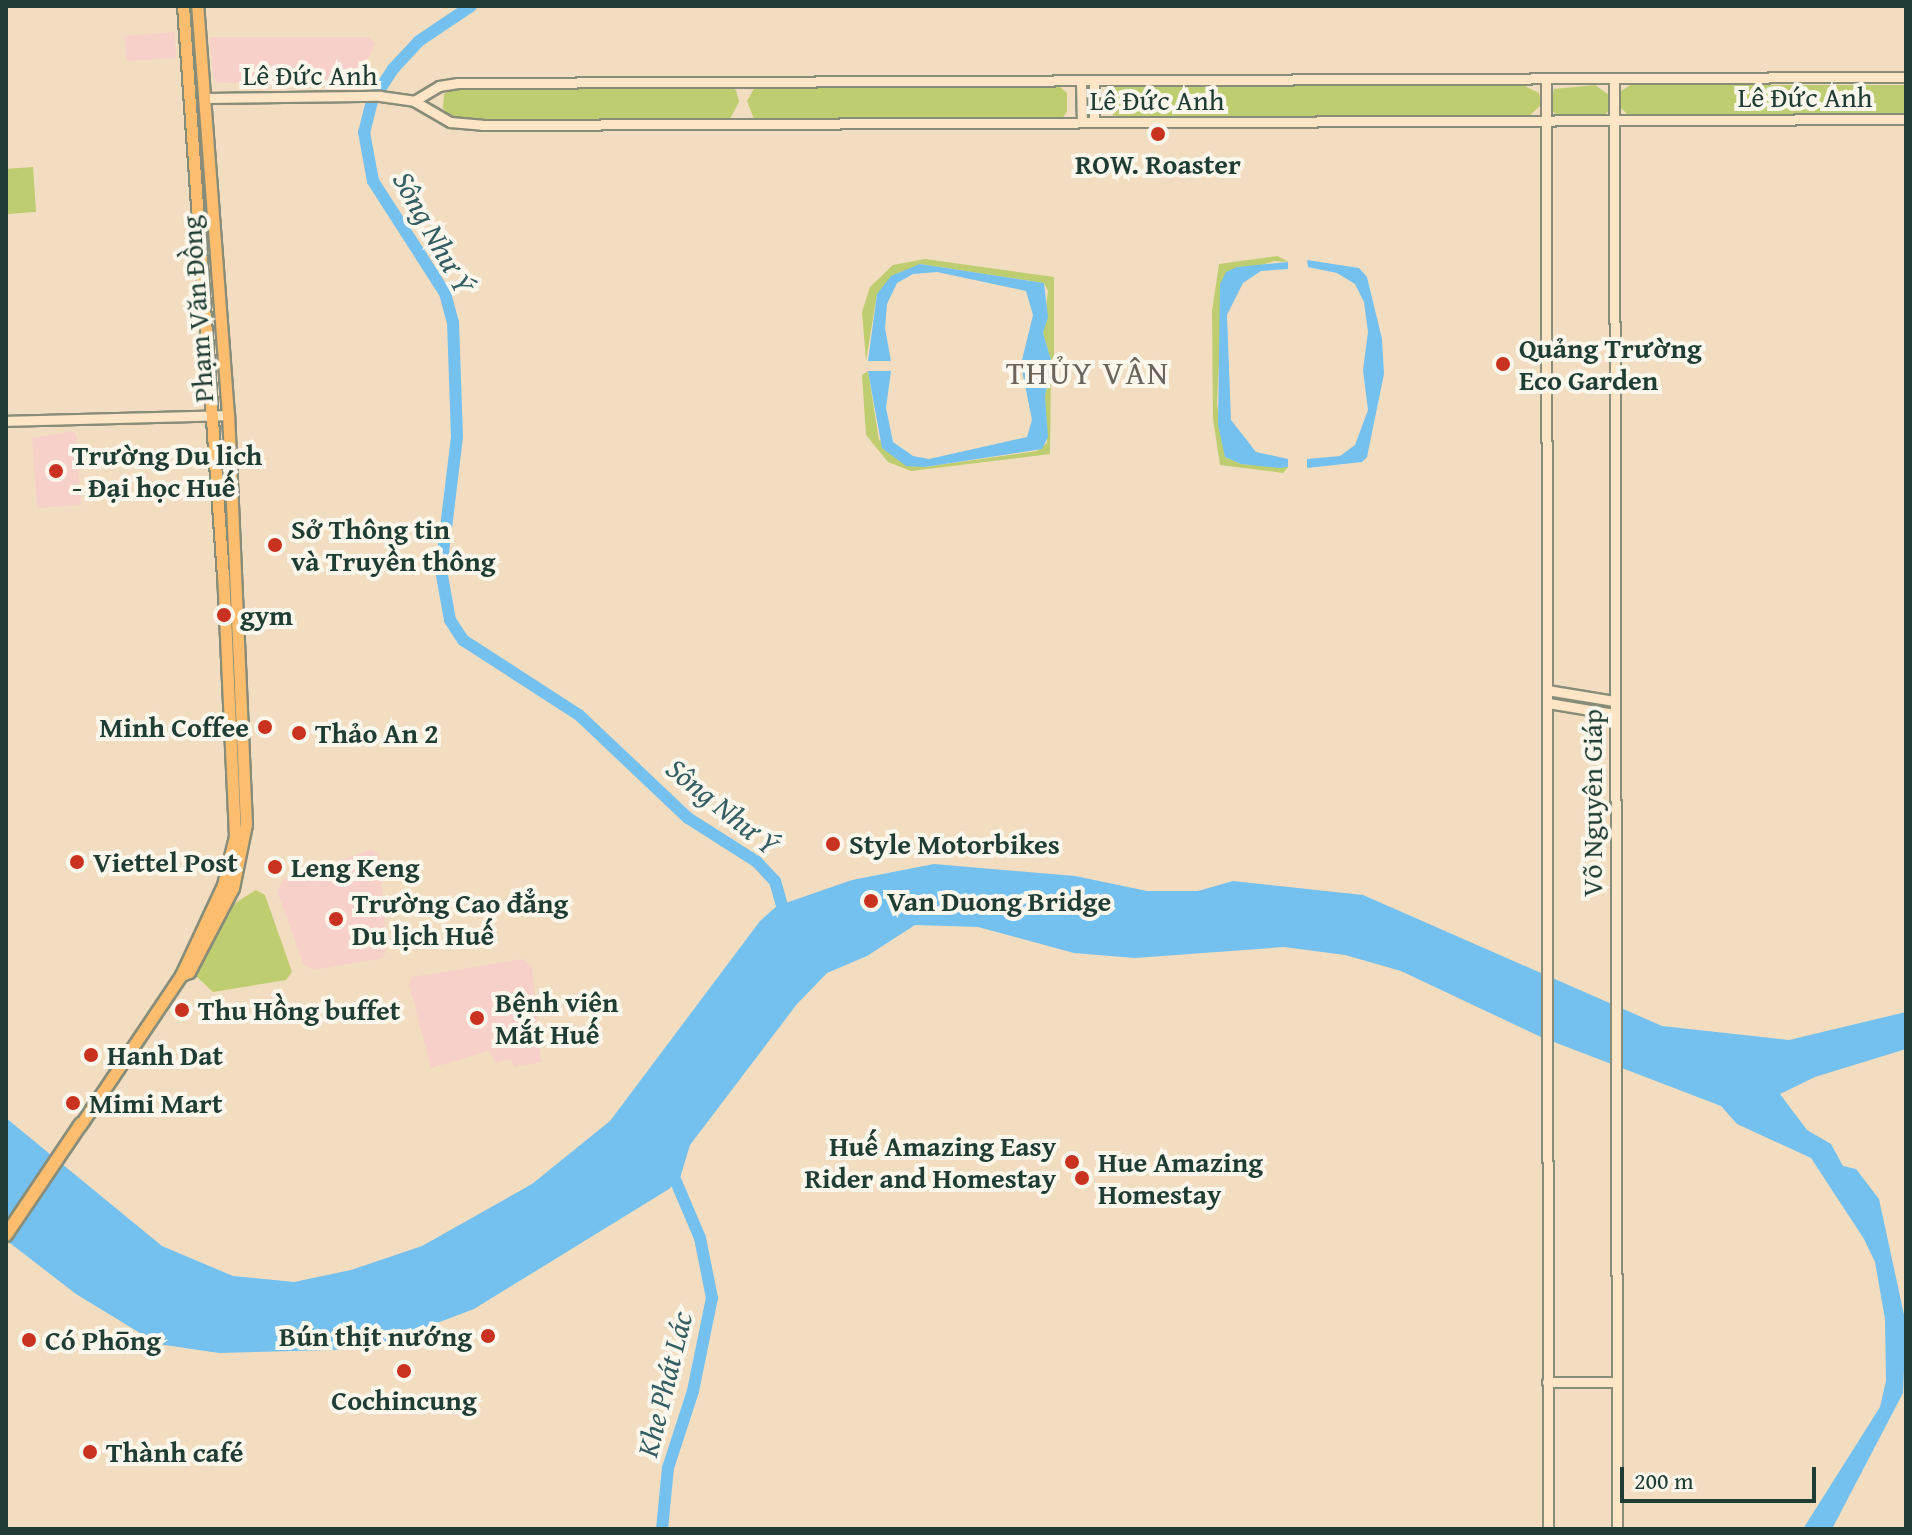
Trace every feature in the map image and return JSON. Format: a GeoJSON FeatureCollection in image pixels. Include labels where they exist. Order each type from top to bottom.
{"type":"FeatureCollection","features":[{"type":"Feature","properties":{"kind":"highway"},"geometry":{"type":"LineString","coordinates":[[6,1235],[81,1124]]}},
{"type":"Feature","properties":{"kind":"main road","name":"Phạm Văn Đồng"},"geometry":{"type":"LineString","coordinates":[[81,1124],[181,975],[223,885],[235,836],[213,415],[183,6]]}},
{"type":"Feature","properties":{"kind":"main road","name":"Phạm Văn Đồng"},"geometry":{"type":"LineString","coordinates":[[181,975],[189,972],[222,912],[244,839],[228,415],[197,6]]}},
{"type":"Feature","properties":{"kind":"street","name":"Lê Đức Anh"},"geometry":{"type":"LineString","coordinates":[[414,101],[439,86],[458,83],[1906,77]]}},
{"type":"Feature","properties":{"kind":"street","name":"Võ Nguyên Giáp"},"geometry":{"type":"LineString","coordinates":[[1546,78],[1548,1529]]}},
{"type":"Feature","properties":{"kind":"street","name":"Võ Nguyên Giáp"},"geometry":{"type":"LineString","coordinates":[[1614,78],[1617,1529]]}},
{"type":"Feature","properties":{"kind":"street"},"geometry":{"type":"LineString","coordinates":[[1081,82],[1082,122]]}},
{"type":"Feature","properties":{"kind":"street"},"geometry":{"type":"LineString","coordinates":[[1094,82],[1094,122]]}},
{"type":"Feature","properties":{"kind":"street","name":"Lê Đức Anh"},"geometry":{"type":"LineString","coordinates":[[206,98],[362,95],[399,98],[414,101],[442,120],[482,125],[1906,119]]}},
{"type":"Feature","properties":{"kind":"street"},"geometry":{"type":"LineString","coordinates":[[6,421],[228,415]]}},
{"type":"Feature","properties":{"kind":"street"},"geometry":{"type":"LineString","coordinates":[[1547,690],[1614,701]]}},
{"type":"Feature","properties":{"kind":"street"},"geometry":{"type":"LineString","coordinates":[[1548,703],[1614,714]]}},
{"type":"Feature","properties":{"kind":"street"},"geometry":{"type":"LineString","coordinates":[[1547,1382],[1617,1382]]}},
{"type":"Feature","properties":{"kind":"shaded area"},"geometry":{"type":"Polygon","coordinates":[[[175,32],[176,58],[127,61],[124,36],[175,32]]]}},
{"type":"Feature","properties":{"kind":"shaded area"},"geometry":{"type":"Polygon","coordinates":[[[209,37],[369,37],[375,44],[357,81],[219,83],[214,80],[209,37]]]}},
{"type":"Feature","properties":{"kind":"shaded area","name":"Trường Du lịch - Đại học Huế"},"geometry":{"type":"Polygon","coordinates":[[[71,431],[76,434],[81,505],[37,508],[32,438],[71,431]]]}},
{"type":"Feature","properties":{"kind":"shaded area","name":"Trường Cao đẳng Du lịch Huế"},"geometry":{"type":"Polygon","coordinates":[[[372,849],[379,856],[387,947],[383,958],[313,970],[304,965],[277,891],[283,880],[372,849]]]}},
{"type":"Feature","properties":{"kind":"shaded area","name":"Bệnh viện Mắt Huế"},"geometry":{"type":"Polygon","coordinates":[[[523,959],[532,966],[541,1062],[514,1067],[511,1059],[495,1063],[489,1051],[431,1068],[409,984],[412,977],[523,959]]]}},
{"type":"Feature","properties":{"kind":"green space"},"geometry":{"type":"Polygon","coordinates":[[[1595,85],[1609,95],[1609,111],[1601,117],[1562,118],[1550,110],[1554,89],[1595,85]]]}},
{"type":"Feature","properties":{"kind":"green space"},"geometry":{"type":"Polygon","coordinates":[[[1630,85],[1906,85],[1906,117],[1630,117],[1618,105],[1620,92],[1630,85]]]}},
{"type":"Feature","properties":{"kind":"green space"},"geometry":{"type":"Polygon","coordinates":[[[1113,86],[1525,86],[1539,93],[1541,105],[1527,118],[1114,119],[1107,95],[1113,86]]]}},
{"type":"Feature","properties":{"kind":"green space"},"geometry":{"type":"Polygon","coordinates":[[[457,87],[729,87],[736,90],[739,102],[730,119],[465,119],[450,117],[443,108],[444,94],[457,87]]]}},
{"type":"Feature","properties":{"kind":"green space"},"geometry":{"type":"Polygon","coordinates":[[[755,87],[1060,87],[1067,93],[1067,111],[1062,119],[754,119],[747,101],[755,87]]]}},
{"type":"Feature","properties":{"kind":"green space"},"geometry":{"type":"Polygon","coordinates":[[[33,167],[36,212],[7,214],[6,169],[33,167]]]}},
{"type":"Feature","properties":{"kind":"green space"},"geometry":{"type":"Polygon","coordinates":[[[1278,256],[1288,262],[1274,261],[1223,277],[1217,403],[1225,457],[1241,464],[1288,467],[1283,473],[1220,465],[1213,419],[1212,311],[1219,264],[1278,256]]]}},
{"type":"Feature","properties":{"kind":"green space"},"geometry":{"type":"Polygon","coordinates":[[[925,259],[1054,277],[1054,357],[1051,360],[1043,333],[1048,291],[1044,283],[920,264],[877,294],[866,361],[862,312],[870,287],[893,265],[925,259]]]}},
{"type":"Feature","properties":{"kind":"green space"},"geometry":{"type":"Polygon","coordinates":[[[1051,370],[1050,454],[911,471],[888,462],[866,435],[862,375],[868,371],[879,440],[925,467],[1037,451],[1047,443],[1045,396],[1051,370]]]}},
{"type":"Feature","properties":{"kind":"green space"},"geometry":{"type":"Polygon","coordinates":[[[256,890],[265,895],[292,972],[286,980],[213,992],[194,974],[232,905],[256,890]]]}},
{"type":"Feature","properties":{"kind":"water"},"geometry":{"type":"Polygon","coordinates":[[[1307,260],[1359,268],[1367,277],[1382,339],[1384,374],[1367,457],[1362,462],[1307,468],[1307,459],[1340,456],[1355,445],[1368,410],[1363,370],[1368,332],[1364,302],[1355,284],[1337,273],[1308,267],[1307,260]]]}},
{"type":"Feature","properties":{"kind":"water"},"geometry":{"type":"Polygon","coordinates":[[[1288,262],[1288,269],[1261,271],[1243,283],[1227,315],[1231,420],[1256,452],[1288,459],[1288,467],[1280,468],[1241,464],[1225,457],[1218,425],[1220,284],[1226,272],[1237,267],[1288,262]]]}},
{"type":"Feature","properties":{"kind":"water"},"geometry":{"type":"Polygon","coordinates":[[[920,264],[1044,283],[1048,317],[1043,333],[1051,360],[1022,360],[1033,315],[1026,291],[937,272],[913,274],[897,283],[887,304],[885,328],[891,361],[868,361],[877,294],[891,276],[920,264]]]}},
{"type":"Feature","properties":{"kind":"water"},"geometry":{"type":"Polygon","coordinates":[[[1022,370],[1050,370],[1045,396],[1048,437],[1042,449],[925,467],[906,466],[882,448],[868,371],[891,371],[886,408],[893,442],[913,456],[929,459],[1027,437],[1032,420],[1022,370]]]}},
{"type":"Feature","properties":{"kind":"water","name":"Sông Như Ý"},"geometry":{"type":"Polygon","coordinates":[[[934,864],[1075,876],[1147,891],[1198,891],[1233,881],[1363,895],[1662,1026],[1789,1040],[1906,1012],[1906,1049],[1815,1077],[1780,1094],[1807,1130],[1831,1144],[1843,1166],[1856,1169],[1879,1199],[1906,1324],[1903,1393],[1832,1529],[1803,1529],[1880,1407],[1886,1381],[1885,1319],[1875,1262],[1864,1239],[1811,1158],[1737,1124],[1721,1106],[1541,1037],[1401,971],[1345,955],[1284,947],[1135,958],[1074,953],[978,927],[915,925],[867,956],[827,973],[797,1004],[690,1145],[680,1178],[669,1189],[474,1309],[368,1349],[219,1353],[158,1344],[76,1294],[6,1240],[6,1118],[162,1246],[233,1276],[294,1282],[351,1270],[422,1246],[532,1184],[610,1121],[760,921],[777,906],[852,880],[934,864]]]}},
{"type":"Feature","properties":{"kind":"waterway","name":"Sông Như Ý"},"geometry":{"type":"LineString","coordinates":[[471,6],[419,41],[393,69],[372,101],[364,132],[373,181],[445,293],[453,322],[457,437],[441,570],[450,620],[463,640],[579,715],[688,818],[757,862],[775,881],[786,920]]}},
{"type":"Feature","properties":{"kind":"waterway","name":"Khe Phát Lác"},"geometry":{"type":"LineString","coordinates":[[662,1529],[668,1468],[693,1391],[712,1298],[700,1238],[671,1170]]}},
{"type":"Feature","properties":{"kind":"place","name":"ROW. Roaster"},"geometry":{"type":"Point","coordinates":[1158,134]}},
{"type":"Feature","properties":{"kind":"place","name":"Quảng Trường Eco Garden"},"geometry":{"type":"Point","coordinates":[1503,364]}},
{"type":"Feature","properties":{"kind":"place","name":"Trường Du lịch - Đại học Huế"},"geometry":{"type":"Point","coordinates":[56,471]}},
{"type":"Feature","properties":{"kind":"place","name":"Sở Thông tin và Truyền thông"},"geometry":{"type":"Point","coordinates":[275,545]}},
{"type":"Feature","properties":{"kind":"place","name":"gym"},"geometry":{"type":"Point","coordinates":[224,615]}},
{"type":"Feature","properties":{"kind":"place","name":"Minh Coffee"},"geometry":{"type":"Point","coordinates":[265,727]}},
{"type":"Feature","properties":{"kind":"place","name":"Thảo An 2"},"geometry":{"type":"Point","coordinates":[299,733]}},
{"type":"Feature","properties":{"kind":"place","name":"Style Motorbikes"},"geometry":{"type":"Point","coordinates":[833,844]}},
{"type":"Feature","properties":{"kind":"place","name":"Viettel Post"},"geometry":{"type":"Point","coordinates":[77,862]}},
{"type":"Feature","properties":{"kind":"place","name":"Leng Keng"},"geometry":{"type":"Point","coordinates":[275,867]}},
{"type":"Feature","properties":{"kind":"place","name":"Van Duong Bridge"},"geometry":{"type":"Point","coordinates":[871,901]}},
{"type":"Feature","properties":{"kind":"place","name":"Trường Cao đẳng Du lịch Huế"},"geometry":{"type":"Point","coordinates":[336,919]}},
{"type":"Feature","properties":{"kind":"place","name":"Thu Hồng buffet"},"geometry":{"type":"Point","coordinates":[182,1010]}},
{"type":"Feature","properties":{"kind":"place","name":"Bệnh viện Mắt Huế"},"geometry":{"type":"Point","coordinates":[477,1018]}},
{"type":"Feature","properties":{"kind":"place","name":"Hanh Dat"},"geometry":{"type":"Point","coordinates":[91,1055]}},
{"type":"Feature","properties":{"kind":"place","name":"Mimi Mart"},"geometry":{"type":"Point","coordinates":[73,1103]}},
{"type":"Feature","properties":{"kind":"place","name":"Huế Amazing Easy Rider and Homestay"},"geometry":{"type":"Point","coordinates":[1072,1162]}},
{"type":"Feature","properties":{"kind":"place","name":"Hue Amazing Homestay"},"geometry":{"type":"Point","coordinates":[1082,1178]}},
{"type":"Feature","properties":{"kind":"place","name":"Bún thịt nướng"},"geometry":{"type":"Point","coordinates":[488,1336]}},
{"type":"Feature","properties":{"kind":"place","name":"Có Phōng"},"geometry":{"type":"Point","coordinates":[29,1340]}},
{"type":"Feature","properties":{"kind":"place","name":"Cochincung"},"geometry":{"type":"Point","coordinates":[404,1371]}},
{"type":"Feature","properties":{"kind":"place","name":"Thành café"},"geometry":{"type":"Point","coordinates":[90,1452]}},
{"type":"Feature","properties":{"kind":"district","name":"THỦY VÂN"},"geometry":{"type":"Point","coordinates":[1088,373]}}]}
